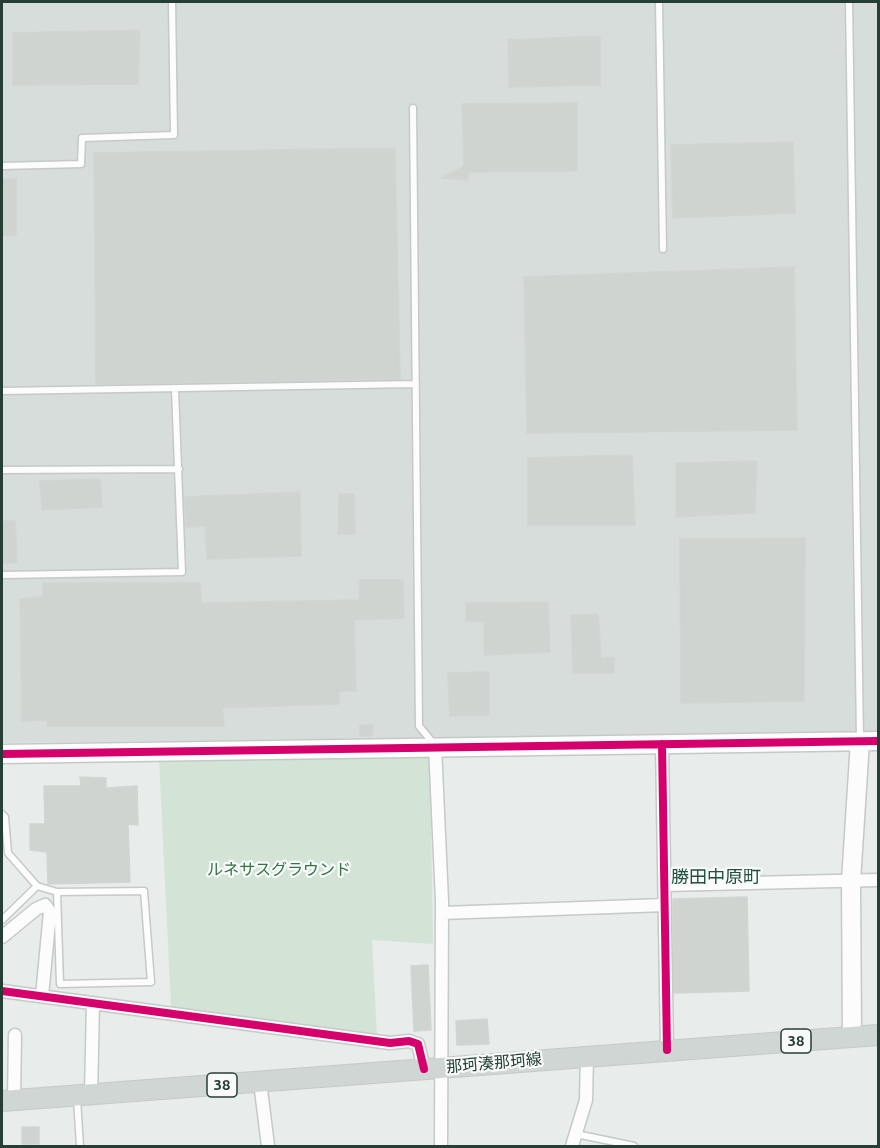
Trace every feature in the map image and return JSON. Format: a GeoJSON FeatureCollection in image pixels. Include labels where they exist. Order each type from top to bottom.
{"type":"FeatureCollection","features":[{"type":"Feature","properties":{"kind":"main road","name":"那珂湊那珂線"},"geometry":{"type":"LineString","coordinates":[[8,1101],[879,1035]]}},
{"type":"Feature","properties":{"kind":"street"},"geometry":{"type":"LineString","coordinates":[[852,1037],[851,881],[860,741]]}},
{"type":"Feature","properties":{"kind":"street"},"geometry":{"type":"LineString","coordinates":[[2,754],[879,741]]}},
{"type":"Feature","properties":{"kind":"street"},"geometry":{"type":"LineString","coordinates":[[662,744],[668,1050]]}},
{"type":"Feature","properties":{"kind":"street"},"geometry":{"type":"LineString","coordinates":[[435,747],[442,913],[433,1068],[441,1146]]}},
{"type":"Feature","properties":{"kind":"street"},"geometry":{"type":"LineString","coordinates":[[665,885],[879,880]]}},
{"type":"Feature","properties":{"kind":"street"},"geometry":{"type":"LineString","coordinates":[[2,937],[36,909],[45,905],[50,912],[42,996]]}},
{"type":"Feature","properties":{"kind":"street"},"geometry":{"type":"LineString","coordinates":[[442,913],[665,905]]}},
{"type":"Feature","properties":{"kind":"street"},"geometry":{"type":"LineString","coordinates":[[2,991],[390,1043],[409,1041],[418,1044],[433,1068]]}},
{"type":"Feature","properties":{"kind":"street"},"geometry":{"type":"LineString","coordinates":[[84,1095],[93,1003]]}},
{"type":"Feature","properties":{"kind":"street"},"geometry":{"type":"LineString","coordinates":[[8,1101],[15,1035]]}},
{"type":"Feature","properties":{"kind":"street"},"geometry":{"type":"LineString","coordinates":[[572,1146],[586,1100],[587,1056]]}},
{"type":"Feature","properties":{"kind":"street"},"geometry":{"type":"LineString","coordinates":[[260,1082],[268,1146]]}},
{"type":"Feature","properties":{"kind":"lane"},"geometry":{"type":"LineString","coordinates":[[2,166],[81,164],[82,138],[174,135],[172,2]]}},
{"type":"Feature","properties":{"kind":"lane"},"geometry":{"type":"LineString","coordinates":[[659,2],[663,249]]}},
{"type":"Feature","properties":{"kind":"lane"},"geometry":{"type":"LineString","coordinates":[[849,2],[860,741]]}},
{"type":"Feature","properties":{"kind":"lane"},"geometry":{"type":"LineString","coordinates":[[413,108],[419,726],[435,747]]}},
{"type":"Feature","properties":{"kind":"lane"},"geometry":{"type":"LineString","coordinates":[[2,391],[416,384]]}},
{"type":"Feature","properties":{"kind":"lane"},"geometry":{"type":"LineString","coordinates":[[2,575],[182,572],[175,389]]}},
{"type":"Feature","properties":{"kind":"lane"},"geometry":{"type":"LineString","coordinates":[[2,470],[179,469]]}},
{"type":"Feature","properties":{"kind":"lane"},"geometry":{"type":"LineString","coordinates":[[2,814],[5,817],[8,854],[38,886],[57,892],[144,891],[151,982],[60,984],[57,892]]}},
{"type":"Feature","properties":{"kind":"lane"},"geometry":{"type":"LineString","coordinates":[[2,920],[38,886]]}},
{"type":"Feature","properties":{"kind":"lane"},"geometry":{"type":"LineString","coordinates":[[80,1146],[84,1095]]}},
{"type":"Feature","properties":{"kind":"lane"},"geometry":{"type":"LineString","coordinates":[[576,1134],[634,1146]]}},
{"type":"Feature","properties":{"kind":"shaded area"},"geometry":{"type":"Polygon","coordinates":[[[2,2],[878,2],[878,732],[2,743],[2,2]]]}},
{"type":"Feature","properties":{"kind":"green space","name":"ルネサスグラウンド"},"geometry":{"type":"Polygon","coordinates":[[[430,752],[433,944],[372,940],[377,1035],[171,1007],[159,758],[430,752]]]}},
{"type":"Feature","properties":{"kind":"building"},"geometry":{"type":"Polygon","coordinates":[[[140,30],[138,84],[13,85],[13,33],[140,30]]]}},
{"type":"Feature","properties":{"kind":"building"},"geometry":{"type":"Polygon","coordinates":[[[600,36],[600,85],[509,87],[508,40],[600,36]]]}},
{"type":"Feature","properties":{"kind":"building"},"geometry":{"type":"Polygon","coordinates":[[[577,103],[577,171],[468,172],[468,180],[442,178],[464,166],[462,104],[577,103]]]}},
{"type":"Feature","properties":{"kind":"building"},"geometry":{"type":"Polygon","coordinates":[[[793,142],[795,213],[673,218],[671,145],[793,142]]]}},
{"type":"Feature","properties":{"kind":"building"},"geometry":{"type":"Polygon","coordinates":[[[395,148],[400,379],[96,384],[94,153],[395,148]]]}},
{"type":"Feature","properties":{"kind":"building"},"geometry":{"type":"Polygon","coordinates":[[[2,179],[16,179],[16,235],[2,236],[2,179]]]}},
{"type":"Feature","properties":{"kind":"building"},"geometry":{"type":"Polygon","coordinates":[[[794,267],[797,430],[527,433],[524,277],[794,267]]]}},
{"type":"Feature","properties":{"kind":"building"},"geometry":{"type":"Polygon","coordinates":[[[632,455],[635,525],[528,525],[528,458],[632,455]]]}},
{"type":"Feature","properties":{"kind":"building"},"geometry":{"type":"Polygon","coordinates":[[[757,461],[755,513],[676,517],[676,463],[757,461]]]}},
{"type":"Feature","properties":{"kind":"building"},"geometry":{"type":"Polygon","coordinates":[[[100,479],[102,507],[42,510],[40,481],[100,479]]]}},
{"type":"Feature","properties":{"kind":"building"},"geometry":{"type":"Polygon","coordinates":[[[300,492],[301,556],[207,559],[205,526],[186,527],[185,497],[300,492]]]}},
{"type":"Feature","properties":{"kind":"building"},"geometry":{"type":"Polygon","coordinates":[[[339,494],[354,494],[355,534],[338,534],[339,494]]]}},
{"type":"Feature","properties":{"kind":"building"},"geometry":{"type":"Polygon","coordinates":[[[2,521],[15,521],[17,563],[2,563],[2,521]]]}},
{"type":"Feature","properties":{"kind":"building"},"geometry":{"type":"Polygon","coordinates":[[[805,538],[804,701],[681,703],[680,539],[805,538]]]}},
{"type":"Feature","properties":{"kind":"building"},"geometry":{"type":"Polygon","coordinates":[[[360,580],[403,580],[404,618],[354,620],[356,691],[339,691],[339,704],[222,708],[224,726],[47,726],[47,720],[22,721],[20,599],[43,597],[43,583],[200,583],[202,603],[359,600],[360,580]]]}},
{"type":"Feature","properties":{"kind":"building"},"geometry":{"type":"Polygon","coordinates":[[[548,602],[550,652],[484,655],[484,622],[466,621],[466,603],[548,602]]]}},
{"type":"Feature","properties":{"kind":"building"},"geometry":{"type":"Polygon","coordinates":[[[598,614],[601,658],[614,657],[614,673],[573,673],[571,615],[598,614]]]}},
{"type":"Feature","properties":{"kind":"building"},"geometry":{"type":"Polygon","coordinates":[[[489,672],[489,715],[450,716],[448,673],[489,672]]]}},
{"type":"Feature","properties":{"kind":"building"},"geometry":{"type":"Polygon","coordinates":[[[360,725],[373,725],[372,736],[360,736],[360,725]]]}},
{"type":"Feature","properties":{"kind":"building"},"geometry":{"type":"Polygon","coordinates":[[[80,777],[106,778],[106,788],[137,786],[138,825],[128,824],[130,882],[48,884],[47,852],[30,850],[30,824],[45,824],[44,786],[81,786],[80,777]]]}},
{"type":"Feature","properties":{"kind":"building"},"geometry":{"type":"Polygon","coordinates":[[[747,897],[749,991],[674,993],[673,899],[747,897]]]}},
{"type":"Feature","properties":{"kind":"building"},"geometry":{"type":"Polygon","coordinates":[[[428,965],[431,1030],[414,1031],[411,966],[428,965]]]}},
{"type":"Feature","properties":{"kind":"building"},"geometry":{"type":"Polygon","coordinates":[[[487,1019],[489,1044],[457,1045],[456,1021],[487,1019]]]}},
{"type":"Feature","properties":{"kind":"building"},"geometry":{"type":"Polygon","coordinates":[[[22,1127],[39,1127],[39,1144],[22,1144],[22,1127]]]}},
{"type":"Feature","properties":{"kind":"cycle path"},"geometry":{"type":"LineString","coordinates":[[2,754],[878,741]]}},
{"type":"Feature","properties":{"kind":"cycle path"},"geometry":{"type":"LineString","coordinates":[[662,744],[667,1050]]}},
{"type":"Feature","properties":{"kind":"cycle path"},"geometry":{"type":"LineString","coordinates":[[2,991],[390,1043],[409,1041],[418,1044],[424,1069]]}},
{"type":"Feature","properties":{"kind":"district","name":"勝田中原町"},"geometry":{"type":"Point","coordinates":[716,877]}}]}
